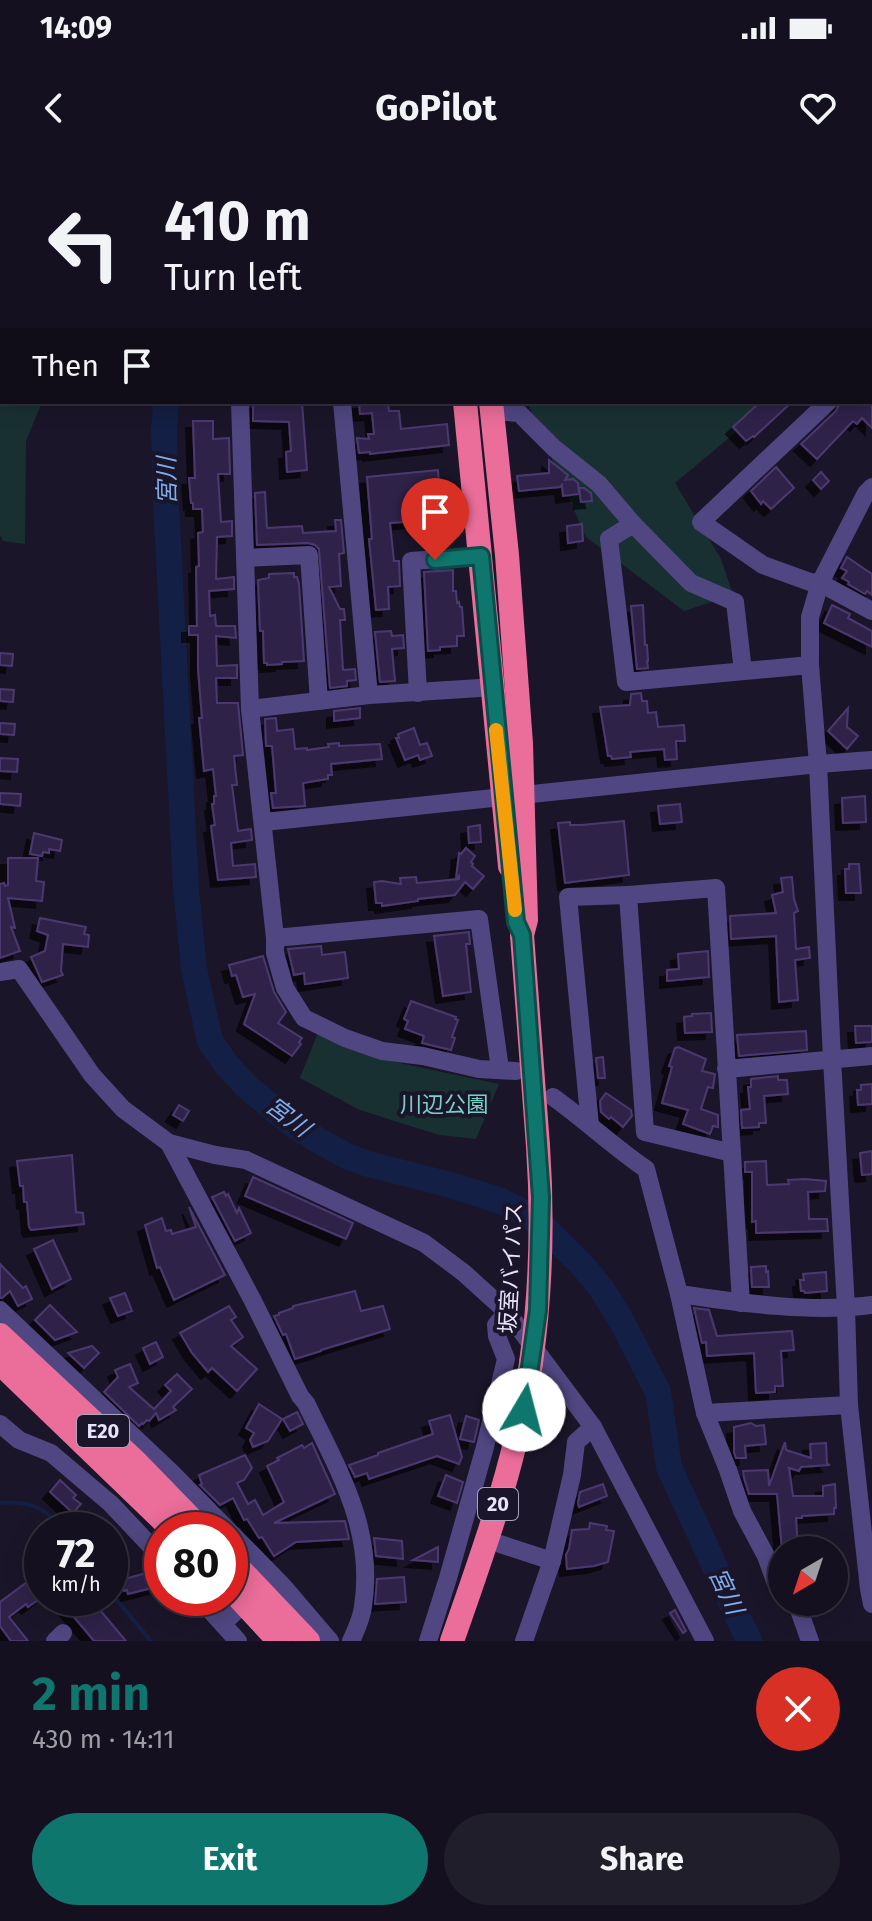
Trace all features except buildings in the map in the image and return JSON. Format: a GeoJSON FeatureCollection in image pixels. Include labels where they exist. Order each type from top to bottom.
{"type":"FeatureCollection","features":[{"type":"Feature","properties":{"kind":"highway","name":"坂室バイパス"},"geometry":{"type":"LineString","coordinates":[[452,1641],[493,1520],[524,1410],[538,1310],[541,1197],[522,935],[516,922],[513,797],[481,556],[465,404]]}},
{"type":"Feature","properties":{"kind":"highway","name":"坂室バイパス"},"geometry":{"type":"LineString","coordinates":[[492,406],[521,744],[513,797]]}},
{"type":"Feature","properties":{"kind":"highway","name":"E20"},"geometry":{"type":"LineString","coordinates":[[0,1335],[137,1463],[185,1512]]}},
{"type":"Feature","properties":{"kind":"highway","name":"E20"},"geometry":{"type":"LineString","coordinates":[[0,1363],[154,1512]]}},
{"type":"Feature","properties":{"kind":"highway"},"geometry":{"type":"LineString","coordinates":[[248,1578],[308,1641]]}},
{"type":"Feature","properties":{"kind":"highway"},"geometry":{"type":"LineString","coordinates":[[248,1607],[279,1641]]}},
{"type":"Feature","properties":{"kind":"street"},"geometry":{"type":"LineString","coordinates":[[240,404],[250,709],[264,822],[275,953],[285,988],[304,1018],[382,1051],[423,1056],[479,1069],[508,1070],[479,919],[275,938]]}},
{"type":"Feature","properties":{"kind":"street"},"geometry":{"type":"LineString","coordinates":[[342,404],[369,695]]}},
{"type":"Feature","properties":{"kind":"street"},"geometry":{"type":"LineString","coordinates":[[826,404],[701,522],[763,565],[820,583],[872,611]]}},
{"type":"Feature","properties":{"kind":"street"},"geometry":{"type":"LineString","coordinates":[[492,406],[519,413],[554,448],[599,484],[691,583],[735,602],[743,671]]}},
{"type":"Feature","properties":{"kind":"street"},"geometry":{"type":"LineString","coordinates":[[872,487],[866,493],[820,583],[810,617],[849,1405],[868,1536],[872,1604]]}},
{"type":"Feature","properties":{"kind":"street"},"geometry":{"type":"LineString","coordinates":[[633,524],[609,539],[626,682],[810,665]]}},
{"type":"Feature","properties":{"kind":"street"},"geometry":{"type":"LineString","coordinates":[[245,558],[309,555],[319,701]]}},
{"type":"Feature","properties":{"kind":"street"},"geometry":{"type":"LineString","coordinates":[[418,693],[411,561],[481,556]]}},
{"type":"Feature","properties":{"kind":"street"},"geometry":{"type":"LineString","coordinates":[[250,709],[369,695],[480,688]]}},
{"type":"Feature","properties":{"kind":"street"},"geometry":{"type":"LineString","coordinates":[[264,822],[872,760]]}},
{"type":"Feature","properties":{"kind":"street"},"geometry":{"type":"LineString","coordinates":[[590,1125],[568,897],[716,888],[741,1303]]}},
{"type":"Feature","properties":{"kind":"street"},"geometry":{"type":"LineString","coordinates":[[624,1154],[645,1132],[628,895]]}},
{"type":"Feature","properties":{"kind":"street"},"geometry":{"type":"LineString","coordinates":[[0,972],[19,969],[92,1075],[123,1109],[169,1143],[246,1160],[424,1243],[464,1273],[507,1312],[593,1427],[705,1641]]}},
{"type":"Feature","properties":{"kind":"street"},"geometry":{"type":"LineString","coordinates":[[726,1069],[872,1056]]}},
{"type":"Feature","properties":{"kind":"street"},"geometry":{"type":"LineString","coordinates":[[553,1097],[646,1169],[679,1294],[705,1413],[742,1511],[768,1562]]}},
{"type":"Feature","properties":{"kind":"street"},"geometry":{"type":"LineString","coordinates":[[645,1132],[732,1153]]}},
{"type":"Feature","properties":{"kind":"street"},"geometry":{"type":"LineString","coordinates":[[169,1143],[306,1403],[356,1510],[364,1546],[366,1575],[363,1609],[351,1641]]}},
{"type":"Feature","properties":{"kind":"street"},"geometry":{"type":"LineString","coordinates":[[679,1294],[741,1303],[846,1308],[872,1305]]}},
{"type":"Feature","properties":{"kind":"street"},"geometry":{"type":"LineString","coordinates":[[0,1310],[210,1512]]}},
{"type":"Feature","properties":{"kind":"street"},"geometry":{"type":"LineString","coordinates":[[428,1641],[467,1534],[506,1359],[496,1325],[507,1312]]}},
{"type":"Feature","properties":{"kind":"street"},"geometry":{"type":"LineString","coordinates":[[705,1413],[849,1405]]}},
{"type":"Feature","properties":{"kind":"street"},"geometry":{"type":"LineString","coordinates":[[0,1424],[19,1440],[51,1453],[111,1504],[144,1539]]}},
{"type":"Feature","properties":{"kind":"street"},"geometry":{"type":"LineString","coordinates":[[524,1641],[552,1561],[572,1475],[576,1442],[593,1427]]}},
{"type":"Feature","properties":{"kind":"street"},"geometry":{"type":"LineString","coordinates":[[500,1544],[552,1561]]}},
{"type":"Feature","properties":{"kind":"street"},"geometry":{"type":"LineString","coordinates":[[248,1550],[330,1641]]}},
{"type":"Feature","properties":{"kind":"street"},"geometry":{"type":"LineString","coordinates":[[223,1624],[272,1575]]}},
{"type":"Feature","properties":{"kind":"street"},"geometry":{"type":"LineString","coordinates":[[216,1616],[238,1641]]}},
{"type":"Feature","properties":{"kind":"street"},"geometry":{"type":"LineString","coordinates":[[801,1616],[810,1641]]}},
{"type":"Feature","properties":{"kind":"green space"},"geometry":{"type":"Polygon","coordinates":[[[0,404],[41,404],[26,441],[25,544],[3,541],[0,535],[0,404]]]}},
{"type":"Feature","properties":{"kind":"green space"},"geometry":{"type":"Polygon","coordinates":[[[528,404],[770,404],[675,483],[721,559],[733,595],[684,611],[586,537],[528,404]]]}},
{"type":"Feature","properties":{"kind":"green space","name":"川辺公園"},"geometry":{"type":"Polygon","coordinates":[[[319,1030],[376,1058],[499,1084],[476,1139],[439,1135],[360,1110],[300,1078],[319,1030]]]}},
{"type":"Feature","properties":{"kind":"waterway","name":"宮川"},"geometry":{"type":"LineString","coordinates":[[166,404],[166,503],[186,888],[194,969],[210,1041],[246,1086],[291,1123],[319,1141],[368,1164],[501,1201],[545,1228],[582,1265],[621,1320],[658,1392],[669,1467],[749,1641]]}},
{"type":"Feature","properties":{"kind":"waterway"},"geometry":{"type":"LineString","coordinates":[[0,1503],[18,1503],[45,1512]]}},
{"type":"Feature","properties":{"kind":"waterway"},"geometry":{"type":"LineString","coordinates":[[128,1614],[151,1641]]}},
{"type":"Feature","properties":{"kind":"slow traffic"},"geometry":{"type":"LineString","coordinates":[[496,730],[515,910]]}},
{"type":"Feature","properties":{"kind":"route"},"geometry":{"type":"LineString","coordinates":[[435,560],[481,556],[516,922],[522,935],[541,1197],[538,1310],[524,1410]]}}]}
